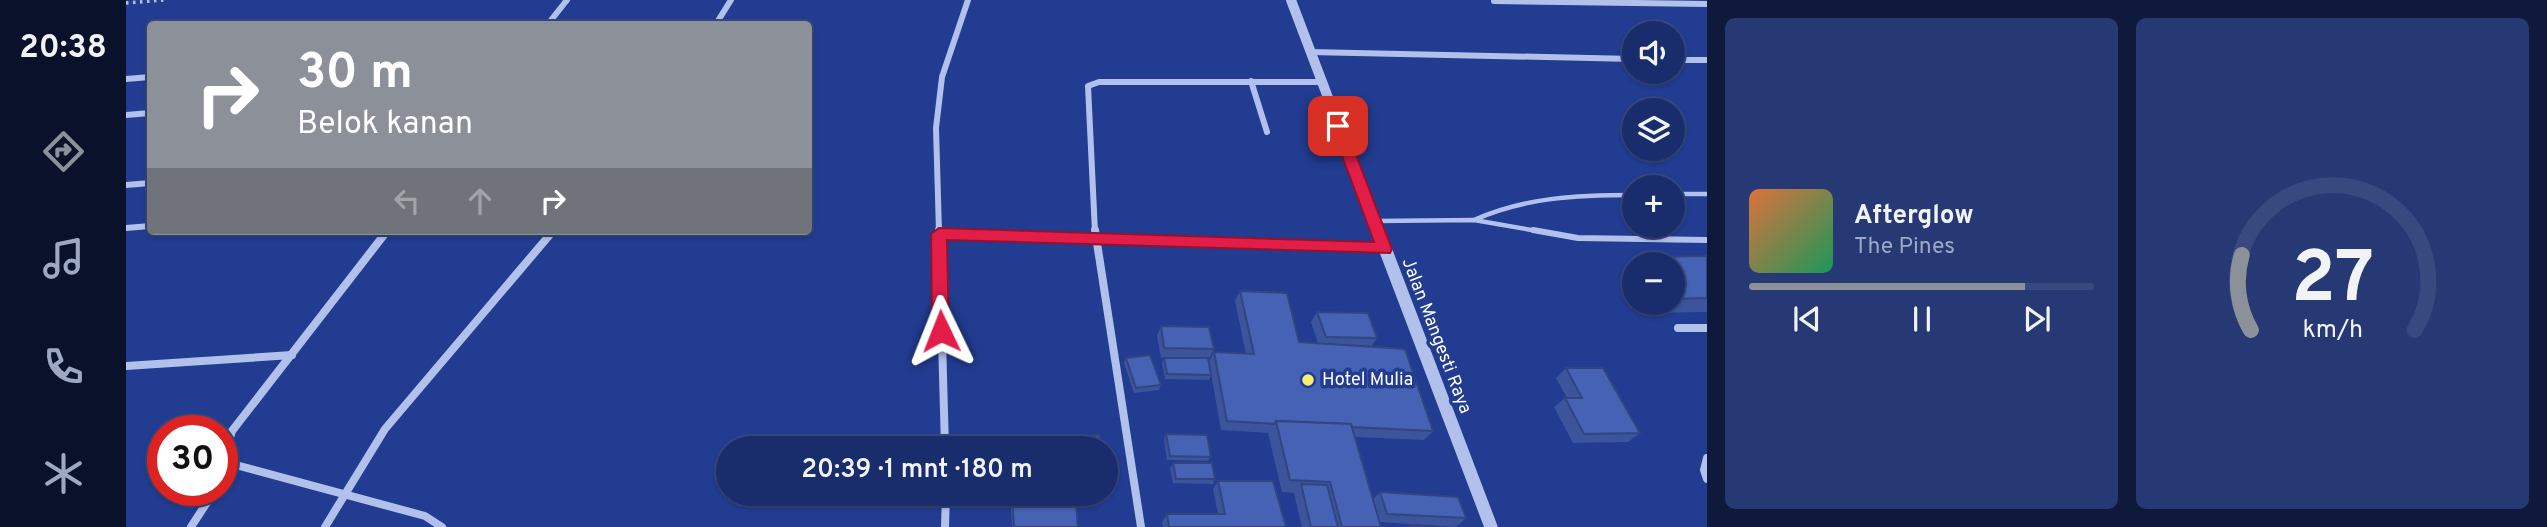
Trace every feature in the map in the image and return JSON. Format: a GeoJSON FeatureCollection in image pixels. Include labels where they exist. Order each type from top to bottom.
{"type":"FeatureCollection","features":[{"type":"Feature","properties":{"kind":"street"},"geometry":{"type":"LineString","coordinates":[[550,21],[567,0]]}},
{"type":"Feature","properties":{"kind":"street"},"geometry":{"type":"LineString","coordinates":[[718,21],[731,0]]}},
{"type":"Feature","properties":{"kind":"street"},"geometry":{"type":"LineString","coordinates":[[945,436],[937,115],[942,77],[968,0]]}},
{"type":"Feature","properties":{"kind":"street","name":"Jalan Mangesti Raya"},"geometry":{"type":"LineString","coordinates":[[1291,0],[1491,527]]}},
{"type":"Feature","properties":{"kind":"street"},"geometry":{"type":"LineString","coordinates":[[1494,1],[1707,4]]}},
{"type":"Feature","properties":{"kind":"street"},"geometry":{"type":"LineString","coordinates":[[1310,52],[1622,59]]}},
{"type":"Feature","properties":{"kind":"street"},"geometry":{"type":"LineString","coordinates":[[1685,60],[1707,60]]}},
{"type":"Feature","properties":{"kind":"street"},"geometry":{"type":"LineString","coordinates":[[126,79],[147,77]]}},
{"type":"Feature","properties":{"kind":"street"},"geometry":{"type":"LineString","coordinates":[[1251,81],[1267,132]]}},
{"type":"Feature","properties":{"kind":"street"},"geometry":{"type":"LineString","coordinates":[[1141,527],[1095,240],[1090,84],[1321,82]]}},
{"type":"Feature","properties":{"kind":"street"},"geometry":{"type":"LineString","coordinates":[[126,115],[147,113]]}},
{"type":"Feature","properties":{"kind":"street"},"geometry":{"type":"LineString","coordinates":[[126,185],[147,183]]}},
{"type":"Feature","properties":{"kind":"street"},"geometry":{"type":"LineString","coordinates":[[126,228],[147,226]]}},
{"type":"Feature","properties":{"kind":"street"},"geometry":{"type":"LineString","coordinates":[[939,234],[1384,249]]}},
{"type":"Feature","properties":{"kind":"street"},"geometry":{"type":"LineString","coordinates":[[238,423],[384,235]]}},
{"type":"Feature","properties":{"kind":"street"},"geometry":{"type":"LineString","coordinates":[[325,527],[385,429],[550,235]]}},
{"type":"Feature","properties":{"kind":"street"},"geometry":{"type":"LineString","coordinates":[[1678,328],[1707,328]]}},
{"type":"Feature","properties":{"kind":"street"},"geometry":{"type":"LineString","coordinates":[[126,366],[292,355]]}},
{"type":"Feature","properties":{"kind":"street"},"geometry":{"type":"LineString","coordinates":[[1707,458],[1704,470],[1707,479]]}},
{"type":"Feature","properties":{"kind":"street"},"geometry":{"type":"LineString","coordinates":[[238,466],[425,516],[442,527]]}},
{"type":"Feature","properties":{"kind":"street"},"geometry":{"type":"LineString","coordinates":[[191,527],[205,506]]}},
{"type":"Feature","properties":{"kind":"street"},"geometry":{"type":"LineString","coordinates":[[945,527],[946,506]]}},
{"type":"Feature","properties":{"kind":"lane"},"geometry":{"type":"LineString","coordinates":[[1685,194],[1707,194]]}},
{"type":"Feature","properties":{"kind":"lane"},"geometry":{"type":"LineString","coordinates":[[1474,220],[1513,203],[1547,197],[1622,195]]}},
{"type":"Feature","properties":{"kind":"lane"},"geometry":{"type":"LineString","coordinates":[[1374,221],[1474,220],[1578,238],[1707,240]]}},
{"type":"Feature","properties":{"kind":"path"},"geometry":{"type":"LineString","coordinates":[[126,3],[164,0]]}},
{"type":"Feature","properties":{"kind":"building"},"geometry":{"type":"Polygon","coordinates":[[[1685,256],[1707,256],[1707,298],[1685,299],[1685,256]]]}},
{"type":"Feature","properties":{"kind":"building","name":"Hotel Mulia"},"geometry":{"type":"Polygon","coordinates":[[[1240,291],[1287,293],[1299,342],[1405,349],[1433,431],[1352,427],[1351,424],[1227,421],[1214,352],[1254,354],[1240,291]]]}},
{"type":"Feature","properties":{"kind":"building"},"geometry":{"type":"Polygon","coordinates":[[[1317,312],[1368,313],[1377,338],[1326,337],[1317,312]]]}},
{"type":"Feature","properties":{"kind":"building"},"geometry":{"type":"Polygon","coordinates":[[[1161,326],[1209,327],[1214,349],[1164,348],[1161,326]]]}},
{"type":"Feature","properties":{"kind":"building"},"geometry":{"type":"Polygon","coordinates":[[[1150,355],[1161,385],[1136,388],[1126,358],[1150,355]]]}},
{"type":"Feature","properties":{"kind":"building"},"geometry":{"type":"Polygon","coordinates":[[[1164,358],[1208,358],[1211,375],[1167,374],[1164,358]]]}},
{"type":"Feature","properties":{"kind":"building"},"geometry":{"type":"Polygon","coordinates":[[[1566,368],[1603,368],[1640,433],[1584,434],[1565,398],[1582,398],[1566,368]]]}},
{"type":"Feature","properties":{"kind":"building"},"geometry":{"type":"Polygon","coordinates":[[[1276,421],[1351,424],[1381,527],[1342,527],[1330,482],[1290,480],[1276,421]]]}},
{"type":"Feature","properties":{"kind":"building"},"geometry":{"type":"Polygon","coordinates":[[[1166,434],[1207,435],[1211,457],[1170,456],[1166,434]]]}},
{"type":"Feature","properties":{"kind":"building"},"geometry":{"type":"Polygon","coordinates":[[[1173,463],[1212,463],[1215,479],[1176,479],[1173,463]]]}},
{"type":"Feature","properties":{"kind":"building"},"geometry":{"type":"Polygon","coordinates":[[[1218,481],[1273,481],[1286,527],[1169,527],[1167,514],[1225,514],[1218,481]]]}},
{"type":"Feature","properties":{"kind":"building"},"geometry":{"type":"Polygon","coordinates":[[[1301,484],[1327,485],[1338,527],[1311,527],[1301,484]]]}},
{"type":"Feature","properties":{"kind":"building"},"geometry":{"type":"Polygon","coordinates":[[[1380,492],[1458,497],[1466,518],[1387,514],[1380,492]]]}},
{"type":"Feature","properties":{"kind":"building"},"geometry":{"type":"Polygon","coordinates":[[[1013,506],[1076,506],[1078,527],[1014,527],[1013,506]]]}},
{"type":"Feature","properties":{"kind":"building"},"geometry":{"type":"Polygon","coordinates":[[[1409,525],[1443,527],[1410,527],[1409,525]]]}},
{"type":"Feature","properties":{"kind":"place","name":"Hotel Mulia"},"geometry":{"type":"Point","coordinates":[1308,380]}},
{"type":"Feature","properties":{"kind":"route"},"geometry":{"type":"LineString","coordinates":[[941,331],[939,234],[1384,249],[1338,126]]}}]}
